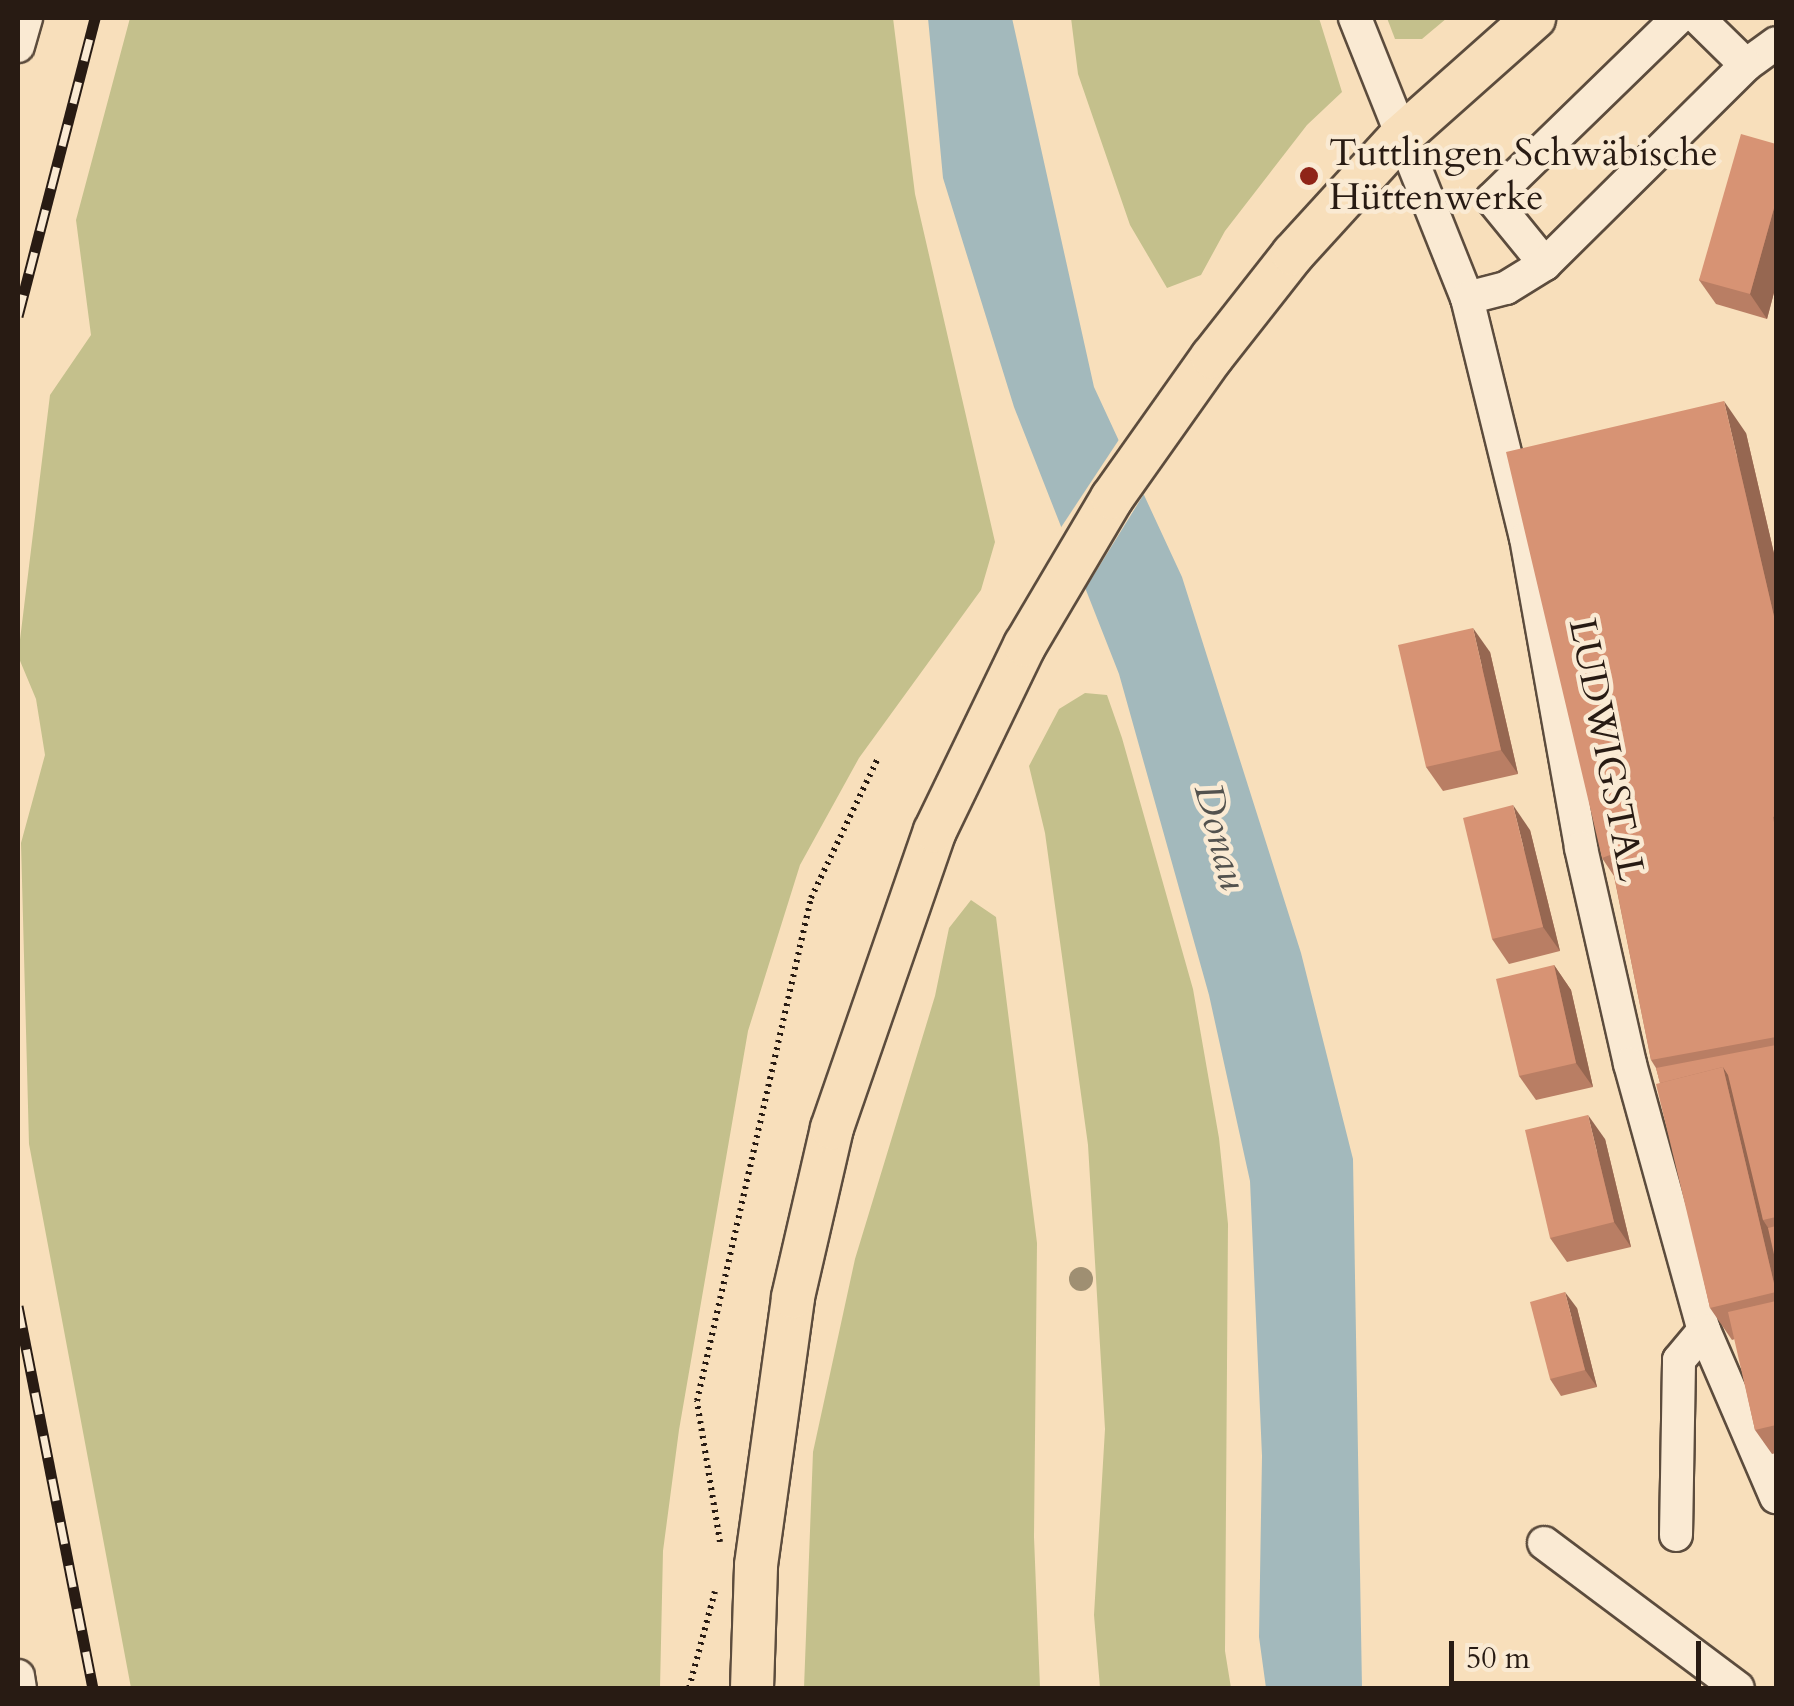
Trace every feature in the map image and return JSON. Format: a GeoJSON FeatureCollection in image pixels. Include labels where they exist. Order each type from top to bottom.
{"type":"FeatureCollection","features":[{"type":"Feature","properties":{"kind":"main road"},"geometry":{"type":"LineString","coordinates":[[752,1688],[740,1563],[793,1297],[832,1128],[935,831],[1025,645],[1112,498],[1212,357],[1294,254],[1399,138],[1534,18]]}},
{"type":"Feature","properties":{"kind":"street"},"geometry":{"type":"LineString","coordinates":[[18,46],[26,18]]}},
{"type":"Feature","properties":{"kind":"street","name":"LUDWIGSTAL"},"geometry":{"type":"LineString","coordinates":[[1355,18],[1399,138],[1467,298],[1526,538],[1582,848],[1630,1064],[1704,1330],[1776,1497]]}},
{"type":"Feature","properties":{"kind":"street"},"geometry":{"type":"LineString","coordinates":[[1545,264],[1492,198],[1678,18]]}},
{"type":"Feature","properties":{"kind":"street"},"geometry":{"type":"LineString","coordinates":[[1698,18],[1746,65]]}},
{"type":"Feature","properties":{"kind":"street"},"geometry":{"type":"LineString","coordinates":[[1467,298],[1506,288],[1545,264],[1746,65],[1776,43]]}},
{"type":"Feature","properties":{"kind":"street"},"geometry":{"type":"LineString","coordinates":[[1676,1535],[1679,1360],[1704,1330]]}},
{"type":"Feature","properties":{"kind":"street"},"geometry":{"type":"LineString","coordinates":[[1544,1543],[1738,1688]]}},
{"type":"Feature","properties":{"kind":"street"},"geometry":{"type":"LineString","coordinates":[[18,1676],[20,1688]]}},
{"type":"Feature","properties":{"kind":"path"},"geometry":{"type":"LineString","coordinates":[[688,1688],[740,1563],[697,1401],[811,898],[878,758]]}},
{"type":"Feature","properties":{"kind":"shaded area"},"geometry":{"type":"Polygon","coordinates":[[[130,18],[893,18],[915,194],[995,542],[981,590],[859,758],[800,865],[748,1031],[679,1430],[663,1551],[660,1688],[131,1688],[29,1144],[21,843],[45,755],[36,699],[18,656],[50,395],[91,335],[76,220],[130,18]]]}},
{"type":"Feature","properties":{"kind":"shaded area"},"geometry":{"type":"Polygon","coordinates":[[[1071,18],[1319,18],[1342,92],[1307,125],[1225,231],[1201,275],[1167,288],[1130,225],[1078,74],[1071,18]]]}},
{"type":"Feature","properties":{"kind":"shaded area"},"geometry":{"type":"Polygon","coordinates":[[[1387,18],[1447,18],[1422,39],[1395,39],[1387,18]]]}},
{"type":"Feature","properties":{"kind":"shaded area"},"geometry":{"type":"Polygon","coordinates":[[[1085,693],[1107,695],[1122,738],[1193,989],[1219,1138],[1228,1224],[1225,1651],[1231,1688],[1100,1688],[1094,1615],[1105,1429],[1088,1145],[1045,833],[1029,766],[1059,709],[1085,693]]]}},
{"type":"Feature","properties":{"kind":"shaded area"},"geometry":{"type":"Polygon","coordinates":[[[971,900],[996,917],[1037,1243],[1034,1537],[1040,1688],[804,1688],[813,1452],[855,1259],[935,996],[949,928],[971,900]]]}},
{"type":"Feature","properties":{"kind":"water","name":"Donau"},"geometry":{"type":"Polygon","coordinates":[[[928,18],[1012,18],[1094,387],[1182,577],[1301,953],[1353,1159],[1362,1688],[1266,1688],[1259,1637],[1262,1456],[1250,1181],[1209,995],[1119,674],[1014,407],[943,178],[928,18]]]}},
{"type":"Feature","properties":{"kind":"pier"},"geometry":{"type":"Polygon","coordinates":[[[1122,435],[1147,489],[1082,594],[1058,532],[1122,435]]]}},
{"type":"Feature","properties":{"kind":"building"},"geometry":{"type":"Polygon","coordinates":[[[1741,134],[1776,144],[1776,201],[1750,294],[1699,280],[1741,134]]]}},
{"type":"Feature","properties":{"kind":"building"},"geometry":{"type":"Polygon","coordinates":[[[1724,401],[1776,625],[1776,1037],[1651,1060],[1610,855],[1602,858],[1506,452],[1724,401]]]}},
{"type":"Feature","properties":{"kind":"building"},"geometry":{"type":"Polygon","coordinates":[[[1473,628],[1501,750],[1426,767],[1398,645],[1473,628]]]}},
{"type":"Feature","properties":{"kind":"building"},"geometry":{"type":"Polygon","coordinates":[[[1513,805],[1543,927],[1492,939],[1463,818],[1513,805]]]}},
{"type":"Feature","properties":{"kind":"building"},"geometry":{"type":"Polygon","coordinates":[[[1554,965],[1576,1063],[1519,1076],[1496,979],[1554,965]]]}},
{"type":"Feature","properties":{"kind":"building"},"geometry":{"type":"Polygon","coordinates":[[[1776,1045],[1776,1217],[1763,1220],[1723,1067],[1660,1083],[1656,1068],[1776,1045]]]}},
{"type":"Feature","properties":{"kind":"building"},"geometry":{"type":"Polygon","coordinates":[[[1723,1067],[1776,1292],[1710,1308],[1656,1084],[1723,1067]]]}},
{"type":"Feature","properties":{"kind":"building"},"geometry":{"type":"Polygon","coordinates":[[[1588,1115],[1614,1222],[1550,1238],[1525,1130],[1588,1115]]]}},
{"type":"Feature","properties":{"kind":"building"},"geometry":{"type":"Polygon","coordinates":[[[1776,1226],[1776,1263],[1768,1228],[1776,1226]]]}},
{"type":"Feature","properties":{"kind":"building"},"geometry":{"type":"Polygon","coordinates":[[[1565,1292],[1585,1370],[1550,1379],[1530,1302],[1565,1292]]]}},
{"type":"Feature","properties":{"kind":"building"},"geometry":{"type":"Polygon","coordinates":[[[1776,1301],[1776,1425],[1755,1430],[1728,1312],[1776,1301]]]}},
{"type":"Feature","properties":{"kind":"railway"},"geometry":{"type":"LineString","coordinates":[[18,316],[95,18]]}},
{"type":"Feature","properties":{"kind":"railway"},"geometry":{"type":"LineString","coordinates":[[18,1306],[93,1688]]}},
{"type":"Feature","properties":{"kind":"place","name":"Tuttlingen Schwäbische Hüttenwerke"},"geometry":{"type":"Point","coordinates":[1309,176]}}]}
